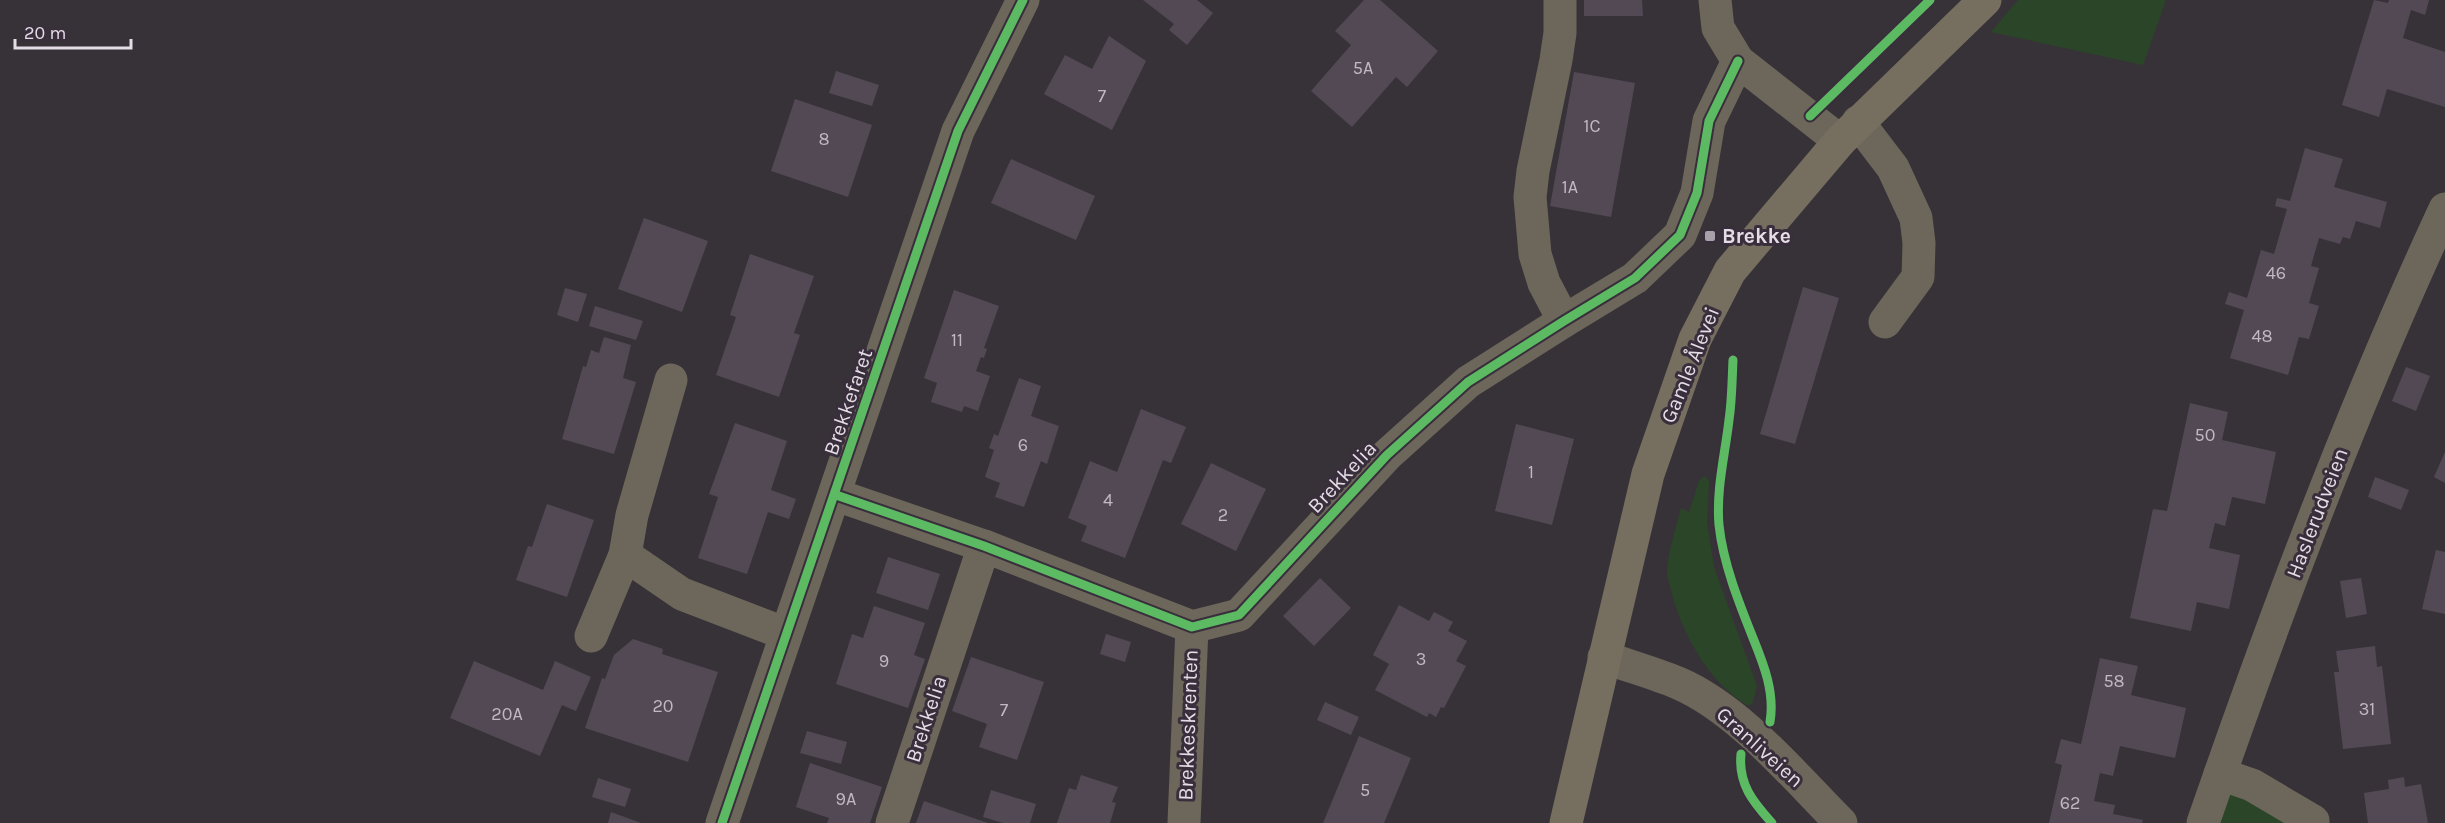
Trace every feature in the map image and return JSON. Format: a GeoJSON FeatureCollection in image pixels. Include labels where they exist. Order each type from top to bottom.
{"type":"FeatureCollection","features":[{"type":"Feature","properties":{"kind":"main road","name":"Gamle Ålevei"},"geometry":{"type":"LineString","coordinates":[[1566,823],[1648,474],[1695,339],[1730,271],[1849,131],[1985,0]]}},
{"type":"Feature","properties":{"kind":"street","name":"Brekkefaret"},"geometry":{"type":"LineString","coordinates":[[722,823],[836,495],[958,131],[1023,0]]}},
{"type":"Feature","properties":{"kind":"street"},"geometry":{"type":"LineString","coordinates":[[1560,0],[1560,33],[1556,60],[1533,171],[1530,197],[1535,254],[1544,283],[1564,321]]}},
{"type":"Feature","properties":{"kind":"street"},"geometry":{"type":"LineString","coordinates":[[1715,0],[1718,28],[1738,61],[1849,131],[1893,168],[1916,218],[1919,243],[1918,277],[1885,322]]}},
{"type":"Feature","properties":{"kind":"street","name":"Brekkelia"},"geometry":{"type":"LineString","coordinates":[[1192,627],[1239,615],[1386,455],[1468,382],[1635,278],[1680,235],[1696,193],[1709,121],[1738,61]]}},
{"type":"Feature","properties":{"kind":"street","name":"Haslerudveien"},"geometry":{"type":"LineString","coordinates":[[2203,823],[2336,461],[2376,363],[2445,209]]}},
{"type":"Feature","properties":{"kind":"street"},"geometry":{"type":"LineString","coordinates":[[591,636],[625,555],[632,515],[670,380]]}},
{"type":"Feature","properties":{"kind":"street"},"geometry":{"type":"LineString","coordinates":[[836,495],[984,546],[1192,627]]}},
{"type":"Feature","properties":{"kind":"street","name":"Brekkelia"},"geometry":{"type":"LineString","coordinates":[[892,823],[984,546]]}},
{"type":"Feature","properties":{"kind":"street"},"geometry":{"type":"LineString","coordinates":[[625,555],[682,594],[786,634]]}},
{"type":"Feature","properties":{"kind":"street","name":"Brekkeskrenten"},"geometry":{"type":"LineString","coordinates":[[1184,823],[1192,627]]}},
{"type":"Feature","properties":{"kind":"street","name":"Granliveien"},"geometry":{"type":"LineString","coordinates":[[1604,657],[1679,684],[1722,710],[1756,738],[1841,823]]}},
{"type":"Feature","properties":{"kind":"street"},"geometry":{"type":"LineString","coordinates":[[2220,774],[2252,785],[2313,823]]}},
{"type":"Feature","properties":{"kind":"green space"},"geometry":{"type":"Polygon","coordinates":[[[2018,0],[2166,0],[2143,65],[1991,32],[2018,0]]]}},
{"type":"Feature","properties":{"kind":"green space"},"geometry":{"type":"Polygon","coordinates":[[[1707,477],[1709,483],[1707,522],[1714,567],[1757,686],[1753,702],[1749,706],[1722,685],[1699,656],[1682,623],[1667,576],[1672,540],[1681,508],[1689,512],[1699,481],[1707,477]]]}},
{"type":"Feature","properties":{"kind":"green space"},"geometry":{"type":"Polygon","coordinates":[[[2237,789],[2292,823],[2220,823],[2230,794],[2237,789]]]}},
{"type":"Feature","properties":{"kind":"building"},"geometry":{"type":"Polygon","coordinates":[[[1143,0],[1197,0],[1213,13],[1187,45],[1169,30],[1174,24],[1143,0]]]}},
{"type":"Feature","properties":{"kind":"building"},"geometry":{"type":"Polygon","coordinates":[[[1364,0],[1380,0],[1438,51],[1407,87],[1396,77],[1352,127],[1311,91],[1351,45],[1335,31],[1364,0]]]}},
{"type":"Feature","properties":{"kind":"building"},"geometry":{"type":"Polygon","coordinates":[[[1584,0],[1642,0],[1643,16],[1584,16],[1584,0]]]}},
{"type":"Feature","properties":{"kind":"building"},"geometry":{"type":"Polygon","coordinates":[[[2374,0],[2388,3],[2389,0],[2429,0],[2425,15],[2411,10],[2403,38],[2445,52],[2445,107],[2387,89],[2379,117],[2342,105],[2374,0]]]}},
{"type":"Feature","properties":{"kind":"building"},"geometry":{"type":"Polygon","coordinates":[[[1109,36],[1146,61],[1112,130],[1044,94],[1065,55],[1092,69],[1109,36]]]}},
{"type":"Feature","properties":{"kind":"building"},"geometry":{"type":"Polygon","coordinates":[[[836,71],[879,85],[872,106],[829,93],[836,71]]]}},
{"type":"Feature","properties":{"kind":"building"},"geometry":{"type":"Polygon","coordinates":[[[1574,72],[1635,83],[1611,217],[1550,206],[1574,72]]]}},
{"type":"Feature","properties":{"kind":"building"},"geometry":{"type":"Polygon","coordinates":[[[795,99],[872,125],[848,197],[771,171],[795,99]]]}},
{"type":"Feature","properties":{"kind":"building"},"geometry":{"type":"Polygon","coordinates":[[[2305,148],[2343,159],[2334,187],[2387,202],[2380,228],[2356,221],[2350,239],[2343,237],[2340,244],[2319,238],[2311,266],[2319,268],[2309,303],[2319,306],[2309,339],[2299,337],[2288,375],[2230,358],[2244,310],[2225,304],[2229,292],[2247,298],[2261,250],[2274,254],[2287,209],[2275,206],[2277,198],[2290,201],[2305,148]]]}},
{"type":"Feature","properties":{"kind":"building"},"geometry":{"type":"Polygon","coordinates":[[[1011,159],[1095,196],[1076,240],[991,203],[1011,159]]]}},
{"type":"Feature","properties":{"kind":"building"},"geometry":{"type":"Polygon","coordinates":[[[644,218],[708,241],[682,312],[618,289],[644,218]]]}},
{"type":"Feature","properties":{"kind":"building"},"geometry":{"type":"Polygon","coordinates":[[[750,254],[814,276],[794,333],[800,335],[779,397],[716,375],[736,317],[730,315],[750,254]]]}},
{"type":"Feature","properties":{"kind":"building"},"geometry":{"type":"Polygon","coordinates":[[[1803,287],[1839,298],[1795,444],[1760,434],[1803,287]]]}},
{"type":"Feature","properties":{"kind":"building"},"geometry":{"type":"Polygon","coordinates":[[[565,288],[587,294],[578,322],[557,315],[565,288]]]}},
{"type":"Feature","properties":{"kind":"building"},"geometry":{"type":"Polygon","coordinates":[[[954,290],[999,306],[984,348],[987,349],[984,358],[981,357],[976,371],[990,376],[978,411],[964,406],[962,412],[931,402],[937,383],[924,378],[954,290]]]}},
{"type":"Feature","properties":{"kind":"building"},"geometry":{"type":"Polygon","coordinates":[[[595,306],[643,321],[636,340],[589,326],[595,306]]]}},
{"type":"Feature","properties":{"kind":"building"},"geometry":{"type":"Polygon","coordinates":[[[604,337],[631,345],[623,378],[636,382],[614,454],[562,439],[583,366],[586,367],[591,350],[599,353],[604,337]]]}},
{"type":"Feature","properties":{"kind":"building"},"geometry":{"type":"Polygon","coordinates":[[[2406,367],[2430,376],[2416,411],[2392,401],[2406,367]]]}},
{"type":"Feature","properties":{"kind":"building"},"geometry":{"type":"Polygon","coordinates":[[[1019,378],[1041,386],[1031,416],[1059,426],[1047,464],[1041,461],[1024,507],[995,497],[1000,483],[985,477],[994,450],[989,448],[994,434],[998,436],[1019,378]]]}},
{"type":"Feature","properties":{"kind":"building"},"geometry":{"type":"Polygon","coordinates":[[[2190,403],[2228,412],[2222,440],[2276,452],[2265,504],[2232,497],[2225,526],[2215,523],[2209,548],[2240,555],[2229,609],[2197,602],[2191,631],[2130,618],[2153,509],[2167,511],[2190,403]]]}},
{"type":"Feature","properties":{"kind":"building"},"geometry":{"type":"Polygon","coordinates":[[[1141,409],[1186,427],[1171,463],[1163,460],[1125,558],[1081,541],[1087,526],[1068,518],[1090,461],[1117,472],[1141,409]]]}},
{"type":"Feature","properties":{"kind":"building"},"geometry":{"type":"Polygon","coordinates":[[[735,423],[787,441],[771,490],[796,499],[789,519],[768,512],[747,574],[698,558],[718,497],[709,494],[735,423]]]}},
{"type":"Feature","properties":{"kind":"building"},"geometry":{"type":"Polygon","coordinates":[[[1516,424],[1574,439],[1552,525],[1495,511],[1516,424]]]}},
{"type":"Feature","properties":{"kind":"building"},"geometry":{"type":"Polygon","coordinates":[[[2445,452],[2445,483],[2434,477],[2445,452]]]}},
{"type":"Feature","properties":{"kind":"building"},"geometry":{"type":"Polygon","coordinates":[[[1211,463],[1266,489],[1236,551],[1181,524],[1211,463]]]}},
{"type":"Feature","properties":{"kind":"building"},"geometry":{"type":"Polygon","coordinates":[[[2375,477],[2409,490],[2401,510],[2368,497],[2375,477]]]}},
{"type":"Feature","properties":{"kind":"building"},"geometry":{"type":"Polygon","coordinates":[[[547,504],[594,520],[567,597],[516,580],[528,546],[532,547],[547,504]]]}},
{"type":"Feature","properties":{"kind":"building"},"geometry":{"type":"Polygon","coordinates":[[[2436,550],[2445,552],[2445,614],[2422,609],[2436,550]]]}},
{"type":"Feature","properties":{"kind":"building"},"geometry":{"type":"Polygon","coordinates":[[[888,557],[940,574],[928,610],[876,593],[888,557]]]}},
{"type":"Feature","properties":{"kind":"building"},"geometry":{"type":"Polygon","coordinates":[[[1320,578],[1351,608],[1314,646],[1283,616],[1320,578]]]}},
{"type":"Feature","properties":{"kind":"building"},"geometry":{"type":"Polygon","coordinates":[[[2361,578],[2367,614],[2346,618],[2340,581],[2361,578]]]}},
{"type":"Feature","properties":{"kind":"building"},"geometry":{"type":"Polygon","coordinates":[[[1399,605],[1429,621],[1434,612],[1453,622],[1448,631],[1467,641],[1456,661],[1466,666],[1444,708],[1441,707],[1436,717],[1429,713],[1427,717],[1375,690],[1389,664],[1373,655],[1399,605]]]}},
{"type":"Feature","properties":{"kind":"building"},"geometry":{"type":"Polygon","coordinates":[[[874,606],[925,623],[914,655],[925,659],[908,708],[836,684],[852,634],[863,638],[874,606]]]}},
{"type":"Feature","properties":{"kind":"building"},"geometry":{"type":"Polygon","coordinates":[[[1106,634],[1131,642],[1125,662],[1100,654],[1106,634]]]}},
{"type":"Feature","properties":{"kind":"building"},"geometry":{"type":"Polygon","coordinates":[[[633,639],[663,649],[662,654],[718,672],[688,762],[585,728],[602,678],[605,679],[614,655],[633,639]]]}},
{"type":"Feature","properties":{"kind":"building"},"geometry":{"type":"Polygon","coordinates":[[[2375,646],[2377,667],[2382,666],[2391,744],[2343,749],[2334,672],[2339,672],[2336,651],[2375,646]]]}},
{"type":"Feature","properties":{"kind":"building"},"geometry":{"type":"Polygon","coordinates":[[[971,657],[1044,682],[1017,760],[979,747],[987,724],[952,711],[971,657]]]}},
{"type":"Feature","properties":{"kind":"building"},"geometry":{"type":"Polygon","coordinates":[[[2100,658],[2138,666],[2131,695],[2186,708],[2175,758],[2120,746],[2113,776],[2100,773],[2094,801],[2115,805],[2113,814],[2143,820],[2142,823],[2049,823],[2062,765],[2055,763],[2061,739],[2081,744],[2100,658]]]}},
{"type":"Feature","properties":{"kind":"building"},"geometry":{"type":"Polygon","coordinates":[[[474,661],[543,690],[555,661],[591,677],[576,711],[562,705],[540,756],[450,718],[474,661]]]}},
{"type":"Feature","properties":{"kind":"building"},"geometry":{"type":"Polygon","coordinates":[[[1325,702],[1359,717],[1351,735],[1317,720],[1325,702]]]}},
{"type":"Feature","properties":{"kind":"building"},"geometry":{"type":"Polygon","coordinates":[[[807,731],[847,742],[841,764],[800,753],[807,731]]]}},
{"type":"Feature","properties":{"kind":"building"},"geometry":{"type":"Polygon","coordinates":[[[1359,736],[1411,758],[1384,823],[1323,823],[1359,736]]]}},
{"type":"Feature","properties":{"kind":"building"},"geometry":{"type":"Polygon","coordinates":[[[810,763],[882,787],[870,823],[827,823],[829,818],[796,807],[810,763]]]}},
{"type":"Feature","properties":{"kind":"building"},"geometry":{"type":"Polygon","coordinates":[[[1081,775],[1118,787],[1112,802],[1116,803],[1110,823],[1057,823],[1069,788],[1076,790],[1081,775]]]}},
{"type":"Feature","properties":{"kind":"building"},"geometry":{"type":"Polygon","coordinates":[[[2404,777],[2405,787],[2421,784],[2428,823],[2368,823],[2364,793],[2389,789],[2388,780],[2404,777]]]}},
{"type":"Feature","properties":{"kind":"building"},"geometry":{"type":"Polygon","coordinates":[[[598,778],[631,789],[625,807],[592,797],[598,778]]]}},
{"type":"Feature","properties":{"kind":"building"},"geometry":{"type":"Polygon","coordinates":[[[991,790],[1036,804],[1030,823],[1003,823],[983,817],[991,790]]]}},
{"type":"Feature","properties":{"kind":"building"},"geometry":{"type":"Polygon","coordinates":[[[924,801],[988,823],[916,823],[924,801]]]}},
{"type":"Feature","properties":{"kind":"building"},"geometry":{"type":"Polygon","coordinates":[[[611,812],[641,823],[608,823],[611,812]]]}},
{"type":"Feature","properties":{"kind":"cycle path"},"geometry":{"type":"LineString","coordinates":[[722,823],[958,131],[1023,0]]}},
{"type":"Feature","properties":{"kind":"cycle path"},"geometry":{"type":"LineString","coordinates":[[1810,116],[1930,0]]}},
{"type":"Feature","properties":{"kind":"cycle path"},"geometry":{"type":"LineString","coordinates":[[836,495],[984,546],[1192,627],[1239,615],[1387,455],[1468,382],[1635,278],[1680,235],[1697,193],[1709,121],[1738,61]]}},
{"type":"Feature","properties":{"kind":"cycle path"},"geometry":{"type":"LineString","coordinates":[[1733,360],[1730,412],[1720,485],[1719,525],[1732,583],[1768,679],[1771,700],[1770,722]]}},
{"type":"Feature","properties":{"kind":"cycle path"},"geometry":{"type":"LineString","coordinates":[[1741,754],[1742,774],[1748,792],[1772,823]]}},
{"type":"Feature","properties":{"kind":"place","name":"Brekke"},"geometry":{"type":"Point","coordinates":[1710,236]}}]}
